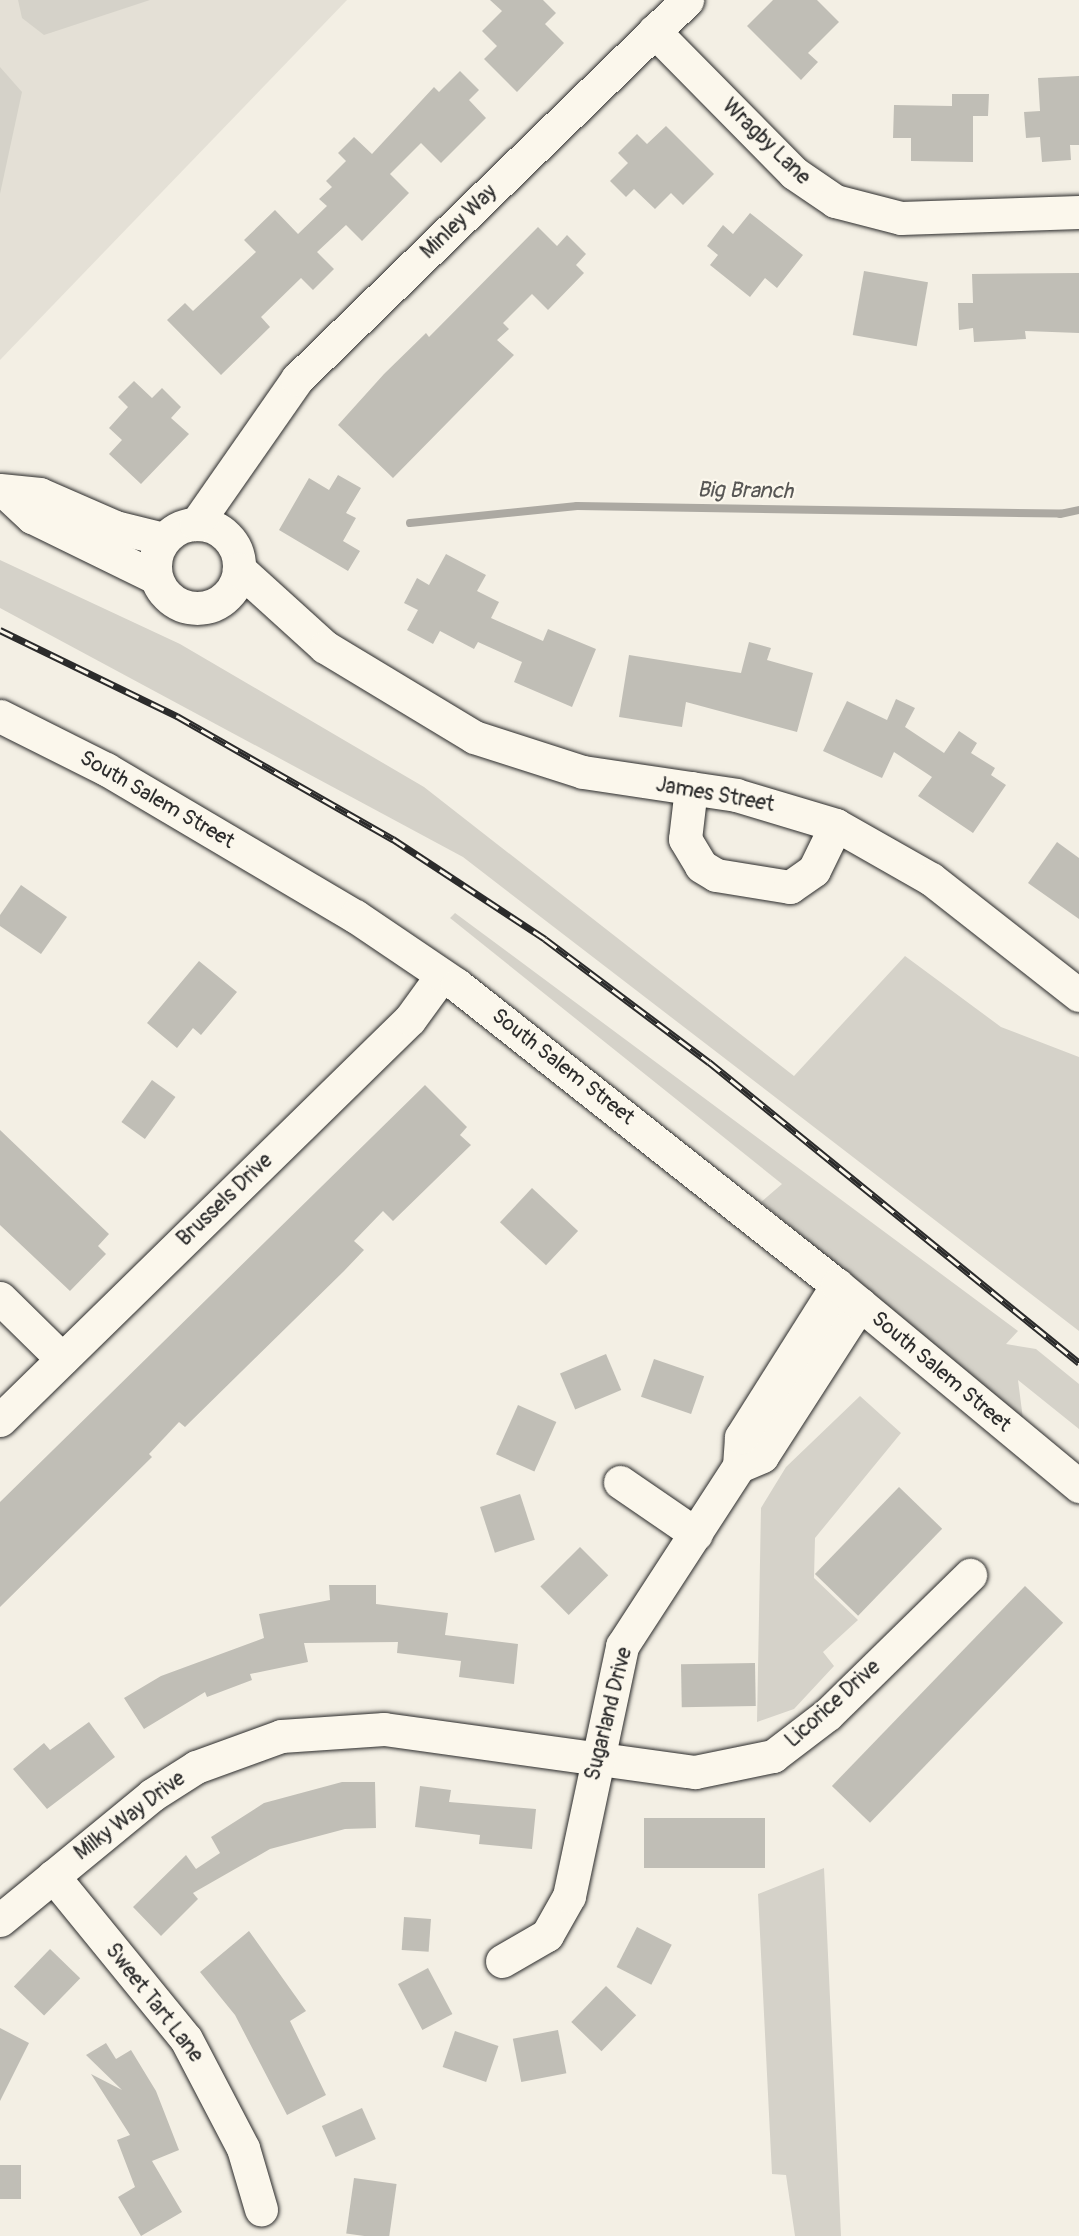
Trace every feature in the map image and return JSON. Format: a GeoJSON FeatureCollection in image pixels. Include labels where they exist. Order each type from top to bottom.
{"type":"FeatureCollection","features":[{"type":"Feature","properties":{"kind":"street","name":"Minley Way"},"geometry":{"type":"LineString","coordinates":[[196,524],[297,379],[687,0]]}},
{"type":"Feature","properties":{"kind":"street","name":"Wragby Lane"},"geometry":{"type":"LineString","coordinates":[[654,31],[794,173],[835,201],[910,218],[1079,212]]}},
{"type":"Feature","properties":{"kind":"street","name":"Minley Way"},"geometry":{"type":"LineString","coordinates":[[235,554],[246,455]]}},
{"type":"Feature","properties":{"kind":"street"},"geometry":{"type":"LineString","coordinates":[[2,491],[40,494],[115,527],[164,538],[196,524],[215,528],[235,554],[233,589],[218,603],[180,606],[155,578],[32,517],[2,491]]}},
{"type":"Feature","properties":{"kind":"street"},"geometry":{"type":"LineString","coordinates":[[155,578],[155,557],[164,538]]}},
{"type":"Feature","properties":{"kind":"street","name":"James Street"},"geometry":{"type":"LineString","coordinates":[[235,554],[325,647],[395,694],[506,750],[583,772],[691,788],[772,804],[836,825],[931,879],[1079,995]]}},
{"type":"Feature","properties":{"kind":"street","name":"James Street"},"geometry":{"type":"LineString","coordinates":[[218,603],[247,611],[294,639],[325,647]]}},
{"type":"Feature","properties":{"kind":"street","name":"South Salem Street"},"geometry":{"type":"LineString","coordinates":[[0,716],[106,769],[355,916],[442,975],[849,1294],[1079,1486]]}},
{"type":"Feature","properties":{"kind":"street"},"geometry":{"type":"LineString","coordinates":[[691,788],[685,839],[701,866],[716,875],[790,887],[814,870],[836,825]]}},
{"type":"Feature","properties":{"kind":"street","name":"Brussels Drive"},"geometry":{"type":"LineString","coordinates":[[0,1420],[410,1019],[442,975]]}},
{"type":"Feature","properties":{"kind":"street","name":"Sugarland Drive"},"geometry":{"type":"LineString","coordinates":[[502,1961],[547,1935],[560,1917],[622,1646],[739,1466],[762,1456],[849,1294]]}},
{"type":"Feature","properties":{"kind":"street"},"geometry":{"type":"LineString","coordinates":[[0,1298],[62,1359]]}},
{"type":"Feature","properties":{"kind":"street"},"geometry":{"type":"LineString","coordinates":[[620,1482],[696,1534]]}},
{"type":"Feature","properties":{"kind":"street","name":"Licorice Drive"},"geometry":{"type":"LineString","coordinates":[[596,1757],[695,1773],[773,1756],[828,1714],[970,1575]]}},
{"type":"Feature","properties":{"kind":"street","name":"Milky Way Drive"},"geometry":{"type":"LineString","coordinates":[[0,1920],[110,1826],[196,1767],[281,1736],[384,1728],[596,1757]]}},
{"type":"Feature","properties":{"kind":"street","name":"Sweet Tart Lane"},"geometry":{"type":"LineString","coordinates":[[53,1876],[186,2039],[239,2138],[261,2209]]}},
{"type":"Feature","properties":{"kind":"shaded area"},"geometry":{"type":"Polygon","coordinates":[[[0,0],[347,0],[0,360],[0,0]]]}},
{"type":"Feature","properties":{"kind":"shaded area"},"geometry":{"type":"Polygon","coordinates":[[[18,0],[150,0],[44,35],[22,18],[18,0]]]}},
{"type":"Feature","properties":{"kind":"shaded area"},"geometry":{"type":"Polygon","coordinates":[[[0,67],[22,92],[0,194],[0,67]]]}},
{"type":"Feature","properties":{"kind":"shaded area"},"geometry":{"type":"Polygon","coordinates":[[[0,560],[180,644],[424,787],[794,1076],[905,956],[1001,1027],[1079,1057],[1079,1331],[463,857],[0,608],[0,560]]]}},
{"type":"Feature","properties":{"kind":"shaded area"},"geometry":{"type":"Polygon","coordinates":[[[455,913],[1018,1331],[1006,1344],[1036,1349],[1079,1384],[1079,1429],[1018,1380],[1023,1419],[761,1202],[782,1184],[450,918],[455,913]]]}},
{"type":"Feature","properties":{"kind":"shaded area"},"geometry":{"type":"Polygon","coordinates":[[[860,1396],[901,1433],[815,1538],[814,1578],[858,1620],[823,1652],[834,1666],[794,1709],[757,1722],[761,1508],[786,1467],[860,1396]]]}},
{"type":"Feature","properties":{"kind":"shaded area"},"geometry":{"type":"Polygon","coordinates":[[[824,1868],[841,2236],[795,2236],[786,2175],[772,2174],[758,1894],[824,1868]]]}},
{"type":"Feature","properties":{"kind":"building"},"geometry":{"type":"Polygon","coordinates":[[[490,0],[543,0],[556,13],[545,24],[564,43],[517,92],[484,59],[497,46],[482,31],[502,11],[490,0]]]}},
{"type":"Feature","properties":{"kind":"building"},"geometry":{"type":"Polygon","coordinates":[[[773,0],[817,0],[839,22],[808,53],[818,62],[801,80],[747,26],[773,0]]]}},
{"type":"Feature","properties":{"kind":"building"},"geometry":{"type":"Polygon","coordinates":[[[460,71],[479,90],[469,100],[486,118],[441,163],[421,143],[390,174],[409,193],[362,241],[346,225],[317,252],[334,269],[313,290],[301,278],[261,317],[270,327],[221,375],[167,320],[185,303],[193,311],[256,252],[244,240],[275,210],[298,234],[327,206],[319,199],[332,187],[326,181],[346,161],[338,153],[354,137],[372,154],[434,87],[439,92],[460,71]]]}},
{"type":"Feature","properties":{"kind":"building"},"geometry":{"type":"Polygon","coordinates":[[[1079,76],[1079,145],[1070,145],[1071,160],[1042,162],[1040,137],[1026,138],[1024,112],[1040,111],[1038,78],[1079,76]]]}},
{"type":"Feature","properties":{"kind":"building"},"geometry":{"type":"Polygon","coordinates":[[[952,94],[989,94],[988,116],[973,116],[973,162],[911,161],[911,138],[893,138],[894,105],[952,106],[952,94]]]}},
{"type":"Feature","properties":{"kind":"building"},"geometry":{"type":"Polygon","coordinates":[[[666,126],[714,174],[683,205],[671,193],[655,209],[634,189],[626,197],[610,181],[628,163],[618,153],[637,134],[647,144],[666,126]]]}},
{"type":"Feature","properties":{"kind":"building"},"geometry":{"type":"Polygon","coordinates":[[[750,213],[803,255],[777,288],[765,278],[750,297],[710,265],[718,255],[707,246],[723,225],[733,234],[750,213]]]}},
{"type":"Feature","properties":{"kind":"building"},"geometry":{"type":"Polygon","coordinates":[[[538,227],[557,246],[567,235],[586,254],[576,265],[584,273],[548,310],[532,294],[503,323],[509,329],[497,340],[514,355],[393,478],[338,425],[384,374],[426,333],[429,337],[538,227]]]}},
{"type":"Feature","properties":{"kind":"building"},"geometry":{"type":"Polygon","coordinates":[[[864,271],[928,282],[917,346],[853,335],[864,271]]]}},
{"type":"Feature","properties":{"kind":"building"},"geometry":{"type":"Polygon","coordinates":[[[1079,273],[1079,333],[1025,331],[1026,339],[974,342],[973,328],[959,330],[958,303],[973,303],[972,274],[1079,273]]]}},
{"type":"Feature","properties":{"kind":"building"},"geometry":{"type":"Polygon","coordinates":[[[134,381],[152,398],[162,388],[181,407],[171,418],[189,434],[141,484],[109,454],[122,440],[109,428],[128,407],[118,397],[134,381]]]}},
{"type":"Feature","properties":{"kind":"building"},"geometry":{"type":"Polygon","coordinates":[[[338,475],[361,488],[346,513],[356,518],[343,541],[360,551],[348,571],[279,530],[309,478],[329,490],[338,475]]]}},
{"type":"Feature","properties":{"kind":"building"},"geometry":{"type":"Polygon","coordinates":[[[446,554],[486,575],[477,591],[499,602],[491,618],[543,641],[548,629],[596,649],[572,707],[514,682],[522,662],[478,642],[474,649],[440,631],[433,644],[407,630],[418,610],[404,603],[417,578],[429,585],[446,554]]]}},
{"type":"Feature","properties":{"kind":"building"},"geometry":{"type":"Polygon","coordinates":[[[749,642],[771,648],[767,660],[813,673],[797,732],[686,702],[682,727],[619,717],[629,655],[741,673],[749,642]]]}},
{"type":"Feature","properties":{"kind":"building"},"geometry":{"type":"Polygon","coordinates":[[[896,699],[915,708],[905,727],[944,753],[959,731],[977,743],[971,753],[995,768],[991,775],[1006,785],[973,833],[918,796],[932,777],[894,752],[882,778],[823,751],[847,701],[887,720],[896,699]]]}},
{"type":"Feature","properties":{"kind":"building"},"geometry":{"type":"Polygon","coordinates":[[[1057,842],[1079,858],[1079,919],[1028,883],[1057,842]]]}},
{"type":"Feature","properties":{"kind":"building"},"geometry":{"type":"Polygon","coordinates":[[[21,885],[67,917],[41,954],[0,926],[0,915],[21,885]]]}},
{"type":"Feature","properties":{"kind":"building"},"geometry":{"type":"Polygon","coordinates":[[[199,961],[237,992],[201,1035],[193,1028],[177,1048],[147,1023],[199,961]]]}},
{"type":"Feature","properties":{"kind":"building"},"geometry":{"type":"Polygon","coordinates":[[[152,1080],[175,1097],[145,1139],[121,1122],[152,1080]]]}},
{"type":"Feature","properties":{"kind":"building"},"geometry":{"type":"Polygon","coordinates":[[[425,1085],[467,1127],[460,1135],[471,1145],[393,1221],[383,1211],[354,1241],[364,1250],[344,1271],[185,1427],[179,1422],[149,1454],[152,1457],[0,1607],[0,1502],[425,1085]]]}},
{"type":"Feature","properties":{"kind":"building"},"geometry":{"type":"Polygon","coordinates":[[[0,1130],[109,1234],[98,1246],[106,1254],[70,1291],[0,1225],[0,1130]]]}},
{"type":"Feature","properties":{"kind":"building"},"geometry":{"type":"Polygon","coordinates":[[[532,1188],[578,1231],[546,1265],[500,1222],[532,1188]]]}},
{"type":"Feature","properties":{"kind":"building"},"geometry":{"type":"Polygon","coordinates":[[[606,1354],[621,1390],[575,1409],[560,1374],[606,1354]]]}},
{"type":"Feature","properties":{"kind":"building"},"geometry":{"type":"Polygon","coordinates":[[[654,1359],[704,1376],[691,1414],[641,1397],[654,1359]]]}},
{"type":"Feature","properties":{"kind":"building"},"geometry":{"type":"Polygon","coordinates":[[[518,1405],[556,1422],[534,1471],[496,1454],[518,1405]]]}},
{"type":"Feature","properties":{"kind":"building"},"geometry":{"type":"Polygon","coordinates":[[[899,1487],[942,1529],[858,1616],[815,1574],[899,1487]]]}},
{"type":"Feature","properties":{"kind":"building"},"geometry":{"type":"Polygon","coordinates":[[[520,1494],[535,1540],[495,1553],[480,1507],[520,1494]]]}},
{"type":"Feature","properties":{"kind":"building"},"geometry":{"type":"Polygon","coordinates":[[[580,1547],[608,1575],[569,1615],[540,1587],[580,1547]]]}},
{"type":"Feature","properties":{"kind":"building"},"geometry":{"type":"Polygon","coordinates":[[[329,1585],[376,1585],[376,1604],[448,1613],[445,1635],[518,1644],[514,1684],[459,1677],[461,1661],[397,1653],[398,1642],[304,1643],[308,1662],[250,1674],[252,1680],[207,1697],[205,1692],[144,1729],[124,1698],[161,1676],[264,1638],[259,1614],[330,1600],[329,1585]]]}},
{"type":"Feature","properties":{"kind":"building"},"geometry":{"type":"Polygon","coordinates":[[[1025,1586],[1063,1623],[870,1823],[832,1786],[1025,1586]]]}},
{"type":"Feature","properties":{"kind":"building"},"geometry":{"type":"Polygon","coordinates":[[[755,1663],[756,1706],[682,1707],[681,1664],[755,1663]]]}},
{"type":"Feature","properties":{"kind":"building"},"geometry":{"type":"Polygon","coordinates":[[[89,1722],[115,1757],[47,1809],[13,1769],[44,1743],[50,1750],[89,1722]]]}},
{"type":"Feature","properties":{"kind":"building"},"geometry":{"type":"Polygon","coordinates":[[[342,1782],[375,1782],[376,1828],[345,1829],[270,1849],[193,1893],[198,1899],[161,1936],[133,1907],[186,1855],[196,1869],[220,1853],[211,1837],[264,1803],[342,1782]]]}},
{"type":"Feature","properties":{"kind":"building"},"geometry":{"type":"Polygon","coordinates":[[[420,1786],[451,1790],[449,1802],[536,1809],[532,1849],[479,1844],[480,1835],[415,1827],[420,1786]]]}},
{"type":"Feature","properties":{"kind":"building"},"geometry":{"type":"Polygon","coordinates":[[[644,1818],[765,1818],[765,1868],[644,1868],[644,1818]]]}},
{"type":"Feature","properties":{"kind":"building"},"geometry":{"type":"Polygon","coordinates":[[[404,1917],[431,1919],[429,1952],[402,1950],[404,1917]]]}},
{"type":"Feature","properties":{"kind":"building"},"geometry":{"type":"Polygon","coordinates":[[[637,1927],[672,1945],[651,1985],[617,1967],[637,1927]]]}},
{"type":"Feature","properties":{"kind":"building"},"geometry":{"type":"Polygon","coordinates":[[[249,1931],[306,2011],[290,2021],[326,2095],[287,2115],[235,2015],[200,1972],[249,1931]]]}},
{"type":"Feature","properties":{"kind":"building"},"geometry":{"type":"Polygon","coordinates":[[[50,1949],[80,1978],[44,2016],[14,1986],[50,1949]]]}},
{"type":"Feature","properties":{"kind":"building"},"geometry":{"type":"Polygon","coordinates":[[[428,1968],[452,2014],[422,2030],[398,1984],[428,1968]]]}},
{"type":"Feature","properties":{"kind":"building"},"geometry":{"type":"Polygon","coordinates":[[[606,1986],[636,2015],[601,2051],[571,2022],[606,1986]]]}},
{"type":"Feature","properties":{"kind":"building"},"geometry":{"type":"Polygon","coordinates":[[[0,2028],[29,2043],[0,2101],[0,2028]]]}},
{"type":"Feature","properties":{"kind":"building"},"geometry":{"type":"Polygon","coordinates":[[[558,2030],[566,2073],[521,2082],[513,2039],[558,2030]]]}},
{"type":"Feature","properties":{"kind":"building"},"geometry":{"type":"Polygon","coordinates":[[[455,2031],[498,2046],[486,2082],[443,2067],[455,2031]]]}},
{"type":"Feature","properties":{"kind":"building"},"geometry":{"type":"Polygon","coordinates":[[[106,2043],[116,2059],[131,2050],[156,2091],[179,2150],[152,2161],[182,2212],[141,2236],[118,2197],[135,2187],[117,2140],[130,2135],[91,2074],[122,2090],[86,2055],[106,2043]]]}},
{"type":"Feature","properties":{"kind":"building"},"geometry":{"type":"Polygon","coordinates":[[[362,2108],[376,2139],[336,2157],[322,2126],[362,2108]]]}},
{"type":"Feature","properties":{"kind":"building"},"geometry":{"type":"Polygon","coordinates":[[[0,2165],[21,2165],[21,2199],[0,2199],[0,2165]]]}},
{"type":"Feature","properties":{"kind":"building"},"geometry":{"type":"Polygon","coordinates":[[[354,2178],[397,2184],[389,2236],[346,2233],[354,2178]]]}},
{"type":"Feature","properties":{"kind":"waterway","name":"Big Branch"},"geometry":{"type":"LineString","coordinates":[[410,523],[577,506],[1060,514],[1079,510]]}},
{"type":"Feature","properties":{"kind":"railway"},"geometry":{"type":"LineString","coordinates":[[0,630],[177,716],[393,839],[545,939],[709,1062],[1079,1363]]}}]}
